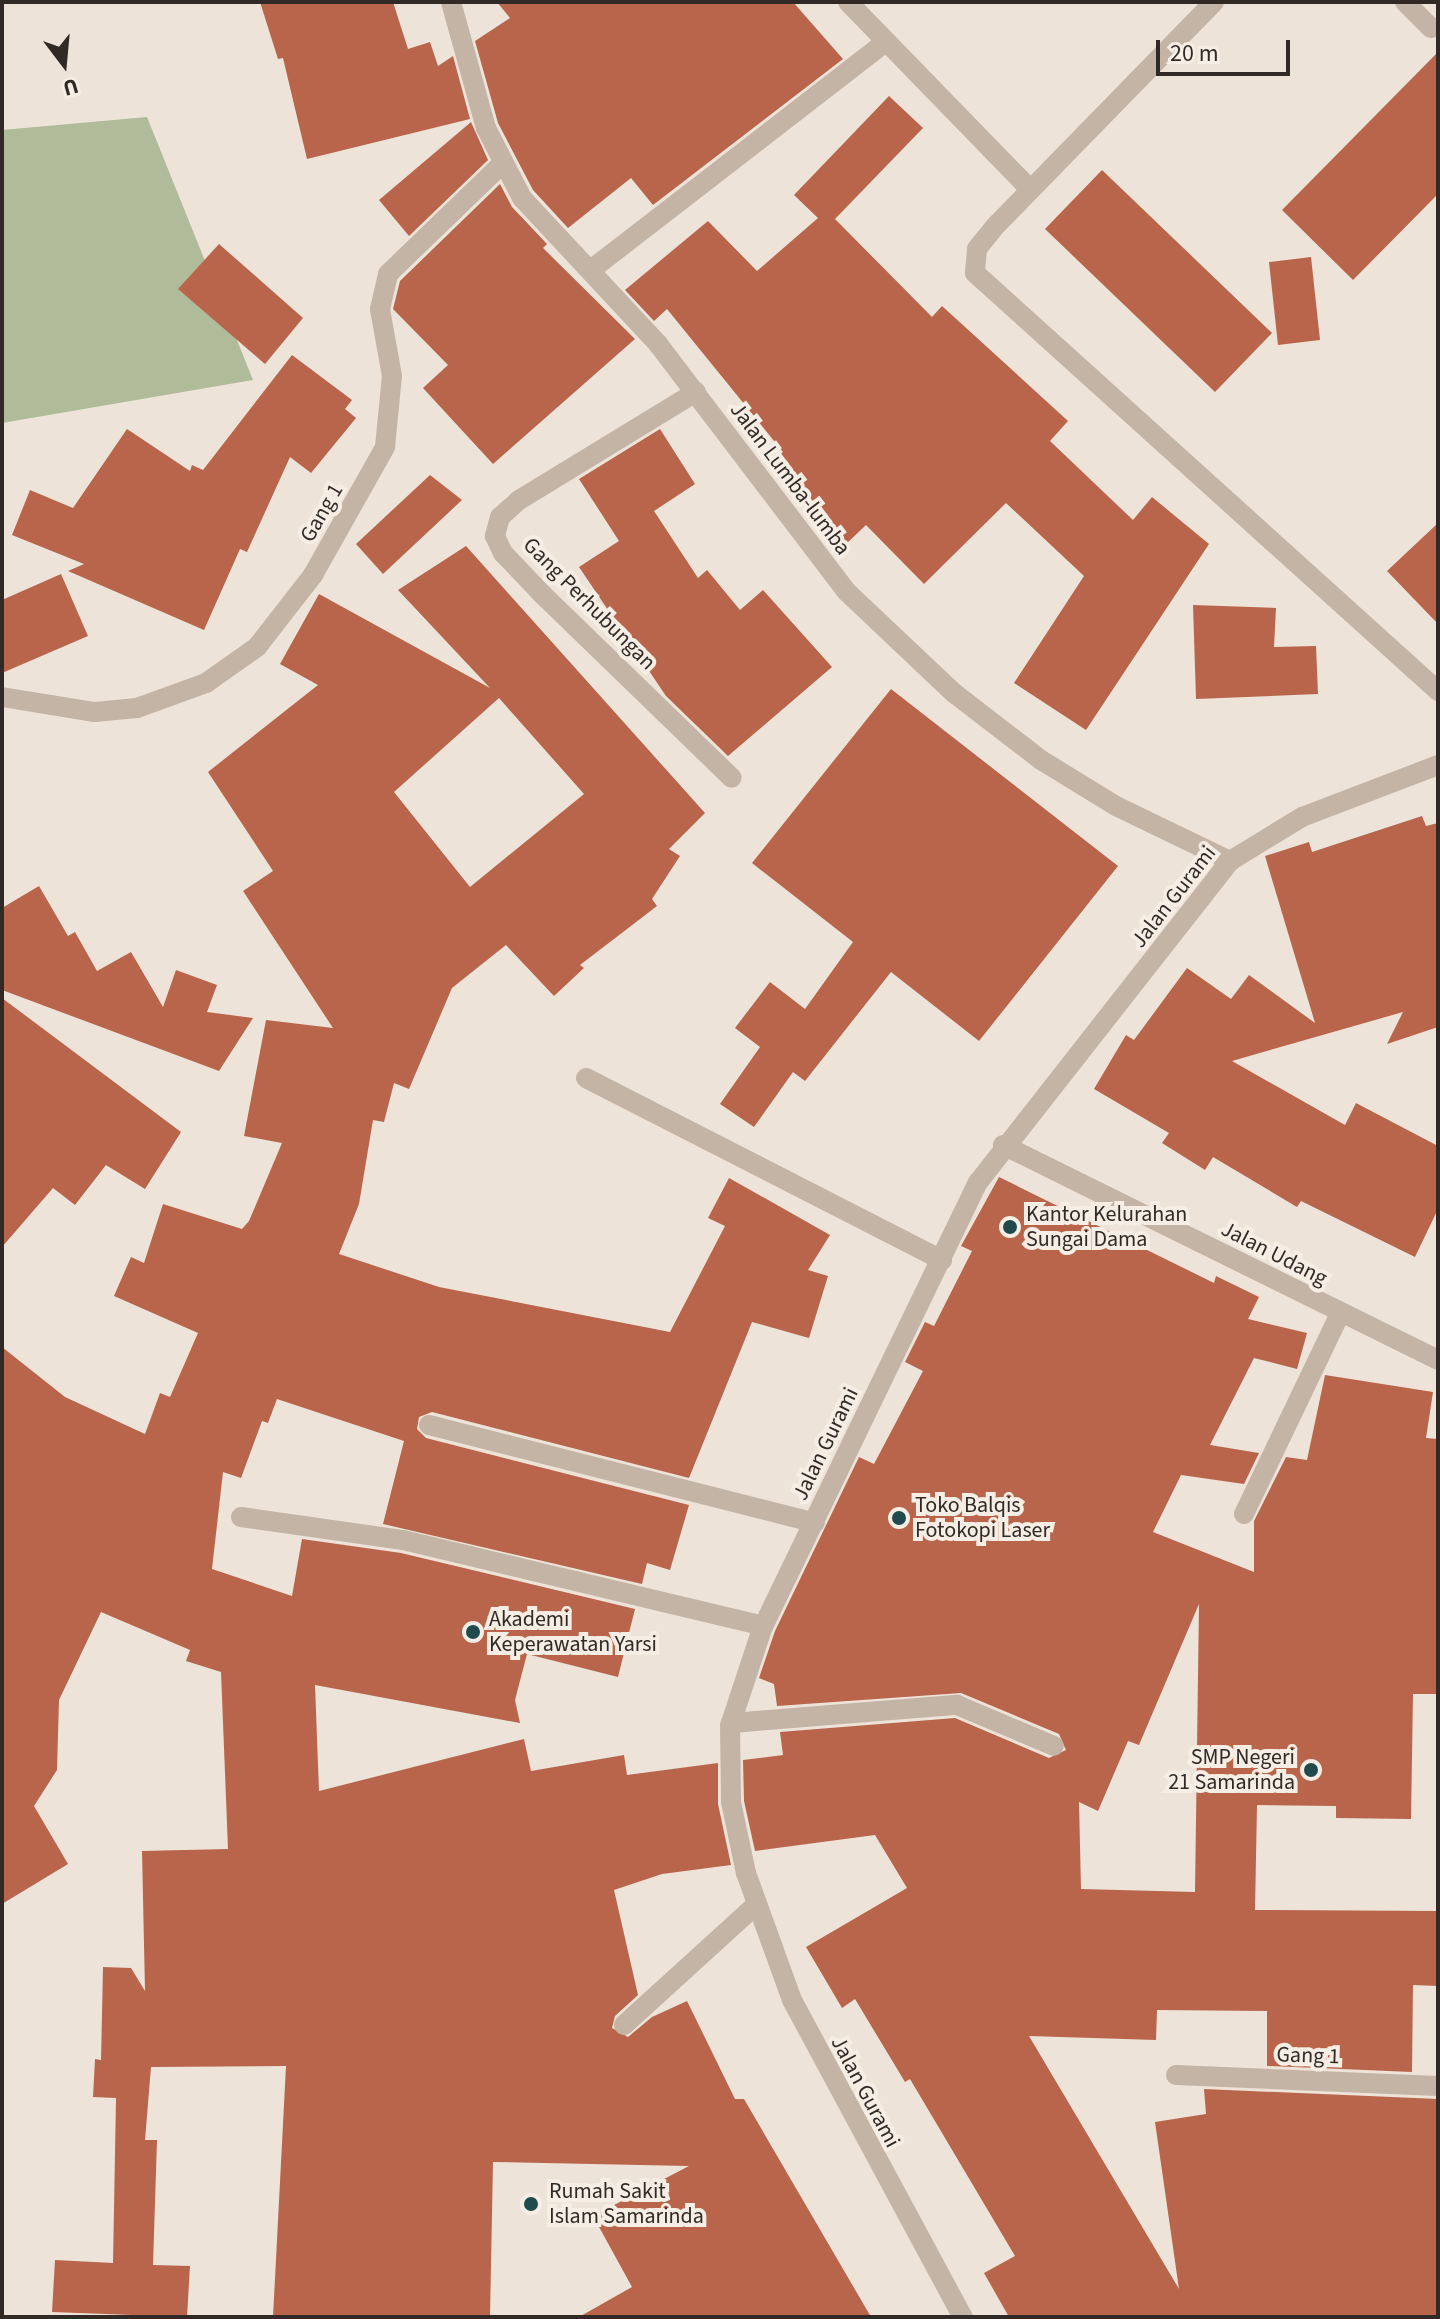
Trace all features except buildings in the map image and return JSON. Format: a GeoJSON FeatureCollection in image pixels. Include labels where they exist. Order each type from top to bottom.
{"type":"FeatureCollection","features":[{"type":"Feature","properties":{"kind":"street","name":"Jalan Lumba-lumba"},"geometry":{"type":"LineString","coordinates":[[451,2],[501,165],[541,219],[592,269],[696,392],[802,540],[910,655],[1041,760],[1116,806],[1230,861]]}},
{"type":"Feature","properties":{"kind":"street"},"geometry":{"type":"LineString","coordinates":[[848,2],[883,44],[1031,190]]}},
{"type":"Feature","properties":{"kind":"street"},"geometry":{"type":"LineString","coordinates":[[1214,2],[977,249],[973,266],[979,280],[1438,691]]}},
{"type":"Feature","properties":{"kind":"street"},"geometry":{"type":"LineString","coordinates":[[1405,2],[1431,28]]}},
{"type":"Feature","properties":{"kind":"street"},"geometry":{"type":"LineString","coordinates":[[592,269],[883,44]]}},
{"type":"Feature","properties":{"kind":"street","name":"Gang 1"},"geometry":{"type":"LineString","coordinates":[[2,697],[95,712],[137,708],[206,683],[257,647],[322,562],[385,447],[392,376],[380,309],[388,274],[501,165]]}},
{"type":"Feature","properties":{"kind":"street","name":"Gang Perhubungan"},"geometry":{"type":"LineString","coordinates":[[696,392],[519,500],[500,517],[495,536],[503,553],[542,594],[732,778]]}},
{"type":"Feature","properties":{"kind":"street","name":"Jalan Gurami"},"geometry":{"type":"LineString","coordinates":[[963,2317],[825,2068],[755,1906],[731,1802],[731,1723],[763,1626],[978,1182],[1003,1145],[1230,861],[1302,817],[1438,765]]}},
{"type":"Feature","properties":{"kind":"street"},"geometry":{"type":"LineString","coordinates":[[586,1078],[942,1260]]}},
{"type":"Feature","properties":{"kind":"street","name":"Jalan Udang"},"geometry":{"type":"LineString","coordinates":[[1003,1145],[1438,1360]]}},
{"type":"Feature","properties":{"kind":"street"},"geometry":{"type":"LineString","coordinates":[[1244,1514],[1340,1314]]}},
{"type":"Feature","properties":{"kind":"street"},"geometry":{"type":"LineString","coordinates":[[429,1425],[815,1523]]}},
{"type":"Feature","properties":{"kind":"street"},"geometry":{"type":"LineString","coordinates":[[241,1517],[403,1540],[763,1626]]}},
{"type":"Feature","properties":{"kind":"street"},"geometry":{"type":"LineString","coordinates":[[731,1723],[957,1705],[1054,1746]]}},
{"type":"Feature","properties":{"kind":"street"},"geometry":{"type":"LineString","coordinates":[[624,2025],[755,1906]]}},
{"type":"Feature","properties":{"kind":"street","name":"Gang 1"},"geometry":{"type":"LineString","coordinates":[[1176,2075],[1438,2086]]}},
{"type":"Feature","properties":{"kind":"green space"},"geometry":{"type":"Polygon","coordinates":[[[147,117],[253,380],[2,423],[2,130],[147,117]]]}},
{"type":"Feature","properties":{"kind":"place","name":"Kantor Kelurahan Sungai Dama"},"geometry":{"type":"Point","coordinates":[1010,1227]}},
{"type":"Feature","properties":{"kind":"place","name":"Toko Balqis Fotokopi Laser"},"geometry":{"type":"Point","coordinates":[899,1518]}},
{"type":"Feature","properties":{"kind":"place","name":"Akademi Keperawatan Yarsi"},"geometry":{"type":"Point","coordinates":[473,1632]}},
{"type":"Feature","properties":{"kind":"place","name":"SMP Negeri 21 Samarinda"},"geometry":{"type":"Point","coordinates":[1311,1770]}},
{"type":"Feature","properties":{"kind":"place","name":"Rumah Sakit Islam Samarinda"},"geometry":{"type":"Point","coordinates":[531,2204]}}]}
